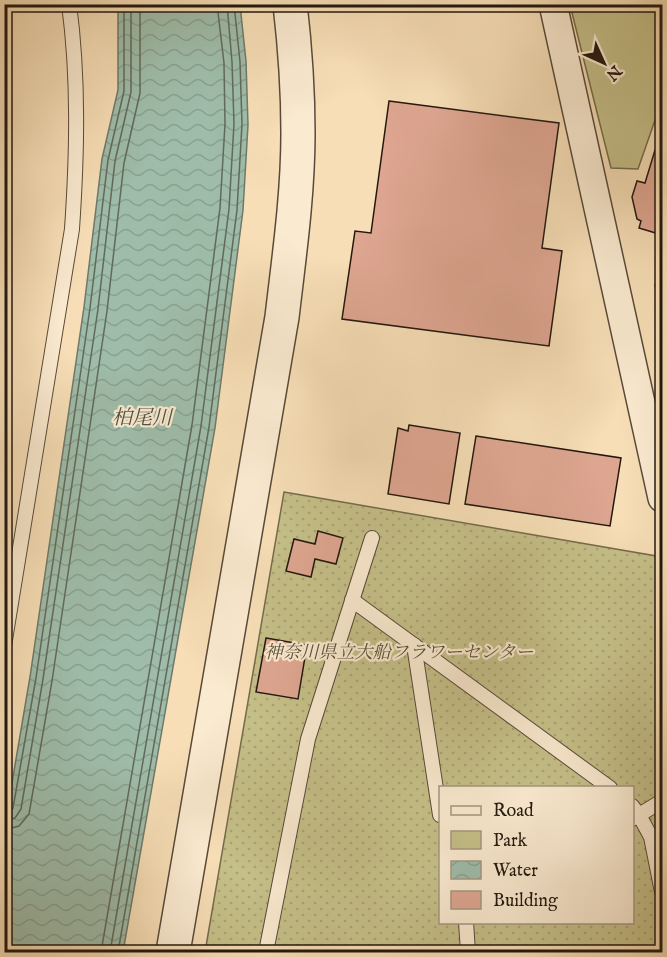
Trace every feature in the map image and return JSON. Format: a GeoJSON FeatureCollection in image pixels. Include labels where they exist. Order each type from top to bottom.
{"type":"FeatureCollection","features":[{"type":"Feature","properties":{"kind":"street"},"geometry":{"type":"LineString","coordinates":[[173,952],[282,317],[292,224],[298,135],[296,52],[290,4]]}},
{"type":"Feature","properties":{"kind":"street"},"geometry":{"type":"LineString","coordinates":[[553,4],[663,498]]}},
{"type":"Feature","properties":{"kind":"lane"},"geometry":{"type":"LineString","coordinates":[[4,646],[72,229],[76,175],[76,111],[73,31],[69,4]]}},
{"type":"Feature","properties":{"kind":"lane"},"geometry":{"type":"LineString","coordinates":[[266,952],[308,739],[372,538]]}},
{"type":"Feature","properties":{"kind":"lane"},"geometry":{"type":"LineString","coordinates":[[352,600],[607,786]]}},
{"type":"Feature","properties":{"kind":"lane"},"geometry":{"type":"LineString","coordinates":[[414,645],[439,802]]}},
{"type":"Feature","properties":{"kind":"lane"},"geometry":{"type":"LineString","coordinates":[[663,801],[635,813],[651,837],[663,892]]}},
{"type":"Feature","properties":{"kind":"lane"},"geometry":{"type":"LineString","coordinates":[[466,924],[468,952]]}},
{"type":"Feature","properties":{"kind":"green space"},"geometry":{"type":"Polygon","coordinates":[[[570,5],[662,5],[662,100],[638,169],[611,168],[570,5]]]}},
{"type":"Feature","properties":{"kind":"green space","name":"神奈川県立大船フラワーセンター"},"geometry":{"type":"Polygon","coordinates":[[[284,492],[662,557],[662,952],[205,952],[284,492]]]}},
{"type":"Feature","properties":{"kind":"water","name":"柏尾川"},"geometry":{"type":"Polygon","coordinates":[[[118,5],[240,5],[246,61],[248,125],[243,210],[215,428],[123,952],[5,952],[5,824],[30,677],[84,307],[102,159],[118,90],[118,5]]]}},
{"type":"Feature","properties":{"kind":"building"},"geometry":{"type":"Polygon","coordinates":[[[389,101],[559,123],[542,248],[562,251],[549,346],[342,319],[355,231],[371,233],[389,101]]]}},
{"type":"Feature","properties":{"kind":"building"},"geometry":{"type":"Polygon","coordinates":[[[662,127],[662,229],[659,234],[639,228],[641,221],[637,219],[632,197],[637,181],[645,183],[662,127]]]}},
{"type":"Feature","properties":{"kind":"building"},"geometry":{"type":"Polygon","coordinates":[[[662,284],[662,317],[655,285],[662,284]]]}},
{"type":"Feature","properties":{"kind":"building"},"geometry":{"type":"Polygon","coordinates":[[[409,425],[460,433],[449,504],[388,494],[398,428],[408,431],[409,425]]]}},
{"type":"Feature","properties":{"kind":"building"},"geometry":{"type":"Polygon","coordinates":[[[476,436],[621,458],[610,526],[465,504],[476,436]]]}},
{"type":"Feature","properties":{"kind":"building"},"geometry":{"type":"Polygon","coordinates":[[[318,531],[343,538],[336,564],[315,559],[311,577],[286,571],[294,539],[315,544],[318,531]]]}},
{"type":"Feature","properties":{"kind":"building"},"geometry":{"type":"Polygon","coordinates":[[[266,638],[307,645],[298,699],[256,692],[266,638]]]}}]}
